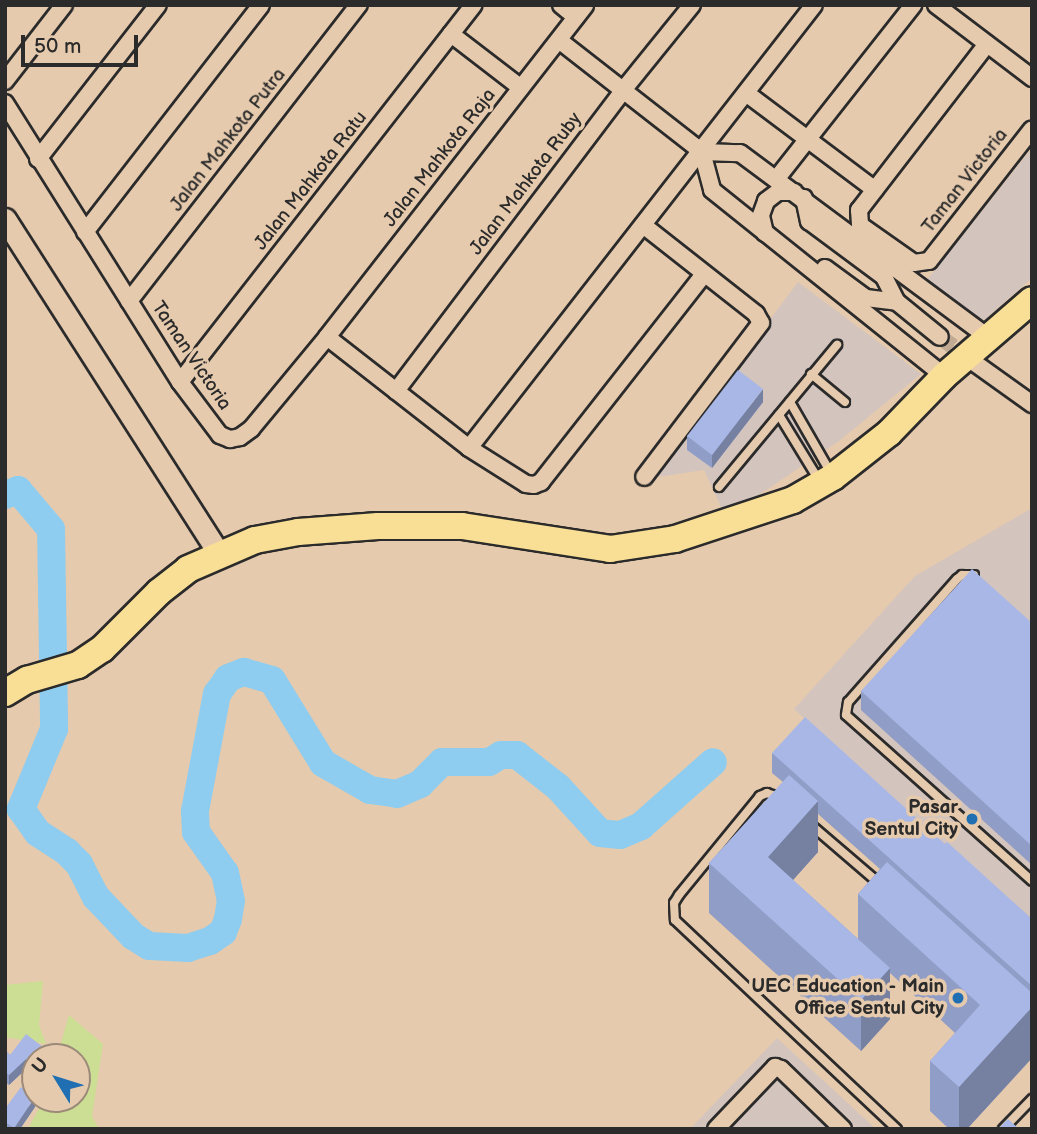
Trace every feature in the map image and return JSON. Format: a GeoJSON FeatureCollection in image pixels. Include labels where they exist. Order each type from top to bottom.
{"type":"FeatureCollection","features":[{"type":"Feature","properties":{"kind":"main road"},"geometry":{"type":"LineString","coordinates":[[16,687],[78,665],[102,649],[159,592],[187,569],[219,553],[255,540],[298,532],[378,526],[462,526],[610,549],[675,539],[746,518],[793,500],[827,481],[889,433],[944,376],[1032,300]]}},
{"type":"Feature","properties":{"kind":"street"},"geometry":{"type":"LineString","coordinates":[[5,81],[64,5]]}},
{"type":"Feature","properties":{"kind":"street"},"geometry":{"type":"LineString","coordinates":[[38,159],[158,5]]}},
{"type":"Feature","properties":{"kind":"street"},"geometry":{"type":"LineString","coordinates":[[85,232],[261,5]]}},
{"type":"Feature","properties":{"kind":"street","name":"Jalan Mahkota Putra"},"geometry":{"type":"LineString","coordinates":[[129,301],[359,5]]}},
{"type":"Feature","properties":{"kind":"street","name":"Jalan Mahkota Ratu"},"geometry":{"type":"LineString","coordinates":[[180,382],[474,5]]}},
{"type":"Feature","properties":{"kind":"street"},"geometry":{"type":"LineString","coordinates":[[561,5],[581,11]]}},
{"type":"Feature","properties":{"kind":"street","name":"Jalan Mahkota Ruby"},"geometry":{"type":"LineString","coordinates":[[396,391],[624,89],[692,5]]}},
{"type":"Feature","properties":{"kind":"street"},"geometry":{"type":"LineString","coordinates":[[468,448],[702,152],[814,5]]}},
{"type":"Feature","properties":{"kind":"street"},"geometry":{"type":"LineString","coordinates":[[781,173],[913,5]]}},
{"type":"Feature","properties":{"kind":"street"},"geometry":{"type":"LineString","coordinates":[[936,5],[1032,78]]}},
{"type":"Feature","properties":{"kind":"street","name":"Jalan Mahkota Raja"},"geometry":{"type":"LineString","coordinates":[[327,337],[581,11]]}},
{"type":"Feature","properties":{"kind":"street"},"geometry":{"type":"LineString","coordinates":[[451,34],[521,88]]}},
{"type":"Feature","properties":{"kind":"street"},"geometry":{"type":"LineString","coordinates":[[560,41],[702,152],[712,190],[944,376]]}},
{"type":"Feature","properties":{"kind":"street","name":"Taman Victoria"},"geometry":{"type":"LineString","coordinates":[[987,44],[859,211],[860,225],[914,264],[923,264],[934,257],[1032,129]]}},
{"type":"Feature","properties":{"kind":"street"},"geometry":{"type":"LineString","coordinates":[[746,93],[874,190]]}},
{"type":"Feature","properties":{"kind":"street","name":"Taman Victoria"},"geometry":{"type":"LineString","coordinates":[[5,103],[180,382],[220,435],[230,439],[240,438],[251,429],[327,337]]}},
{"type":"Feature","properties":{"kind":"street"},"geometry":{"type":"LineString","coordinates":[[702,152],[740,152],[988,337]]}},
{"type":"Feature","properties":{"kind":"street"},"geometry":{"type":"LineString","coordinates":[[769,237],[761,215],[766,201],[778,192],[799,195]]}},
{"type":"Feature","properties":{"kind":"street"},"geometry":{"type":"LineString","coordinates":[[799,195],[809,221],[884,277],[897,302],[940,337]]}},
{"type":"Feature","properties":{"kind":"street"},"geometry":{"type":"LineString","coordinates":[[5,219],[219,553]]}},
{"type":"Feature","properties":{"kind":"street"},"geometry":{"type":"LineString","coordinates":[[643,225],[756,314],[761,323],[644,477]]}},
{"type":"Feature","properties":{"kind":"street"},"geometry":{"type":"LineString","coordinates":[[769,237],[790,243],[866,298],[897,302]]}},
{"type":"Feature","properties":{"kind":"street"},"geometry":{"type":"LineString","coordinates":[[327,337],[468,448],[526,484],[541,482],[704,274]]}},
{"type":"Feature","properties":{"kind":"street"},"geometry":{"type":"LineString","coordinates":[[976,363],[1032,404]]}},
{"type":"Feature","properties":{"kind":"street"},"geometry":{"type":"LineString","coordinates":[[716,1129],[775,1068],[781,1069],[843,1129]]}},
{"type":"Feature","properties":{"kind":"lane"},"geometry":{"type":"LineString","coordinates":[[719,488],[837,345]]}},
{"type":"Feature","properties":{"kind":"lane"},"geometry":{"type":"LineString","coordinates":[[811,374],[845,402]]}},
{"type":"Feature","properties":{"kind":"lane"},"geometry":{"type":"LineString","coordinates":[[790,402],[827,481]]}},
{"type":"Feature","properties":{"kind":"lane"},"geometry":{"type":"LineString","coordinates":[[779,415],[827,481]]}},
{"type":"Feature","properties":{"kind":"lane"},"geometry":{"type":"LineString","coordinates":[[984,584],[969,574],[957,579],[848,702],[846,715],[1032,881]]}},
{"type":"Feature","properties":{"kind":"lane"},"geometry":{"type":"LineString","coordinates":[[790,806],[774,793],[760,796],[679,895],[674,903],[675,920],[897,1129]]}},
{"type":"Feature","properties":{"kind":"lane"},"geometry":{"type":"LineString","coordinates":[[801,815],[885,889]]}},
{"type":"Feature","properties":{"kind":"lane"},"geometry":{"type":"LineString","coordinates":[[1003,1129],[1030,1105]]}},
{"type":"Feature","properties":{"kind":"shaded area"},"geometry":{"type":"Polygon","coordinates":[[[1032,148],[1032,278],[982,322],[927,280],[1032,148]]]}},
{"type":"Feature","properties":{"kind":"shaded area"},"geometry":{"type":"Polygon","coordinates":[[[798,282],[921,374],[839,441],[756,497],[722,509],[704,470],[651,478],[798,282]]]}},
{"type":"Feature","properties":{"kind":"shaded area","name":"Pasar Sentul City"},"geometry":{"type":"Polygon","coordinates":[[[1032,508],[1032,928],[794,709],[915,576],[1032,508]]]}},
{"type":"Feature","properties":{"kind":"shaded area"},"geometry":{"type":"Polygon","coordinates":[[[777,1038],[876,1129],[690,1129],[777,1038]]]}},
{"type":"Feature","properties":{"kind":"green space"},"geometry":{"type":"Polygon","coordinates":[[[43,981],[39,1025],[46,1043],[5,1037],[5,985],[43,981]]]}},
{"type":"Feature","properties":{"kind":"green space"},"geometry":{"type":"Polygon","coordinates":[[[69,1015],[103,1044],[92,1116],[99,1129],[28,1129],[37,1113],[91,1113],[91,1043],[61,1043],[69,1015]]]}},
{"type":"Feature","properties":{"kind":"building"},"geometry":{"type":"Polygon","coordinates":[[[738,370],[763,389],[712,455],[687,436],[738,370]]]}},
{"type":"Feature","properties":{"kind":"building"},"geometry":{"type":"Polygon","coordinates":[[[972,569],[1032,623],[1032,846],[861,691],[972,569]]]}},
{"type":"Feature","properties":{"kind":"building"},"geometry":{"type":"Polygon","coordinates":[[[805,717],[1032,919],[1032,986],[772,753],[805,717]]]}},
{"type":"Feature","properties":{"kind":"building"},"geometry":{"type":"Polygon","coordinates":[[[789,775],[818,801],[768,857],[890,968],[861,1000],[709,863],[789,775]]]}},
{"type":"Feature","properties":{"kind":"building"},"geometry":{"type":"Polygon","coordinates":[[[887,862],[1032,993],[1032,1007],[959,1087],[930,1061],[980,1005],[858,894],[887,862]]]}},
{"type":"Feature","properties":{"kind":"building"},"geometry":{"type":"Polygon","coordinates":[[[26,1034],[38,1043],[21,1043],[21,1064],[9,1075],[5,1072],[5,1050],[10,1055],[26,1034]]]}},
{"type":"Feature","properties":{"kind":"building"},"geometry":{"type":"Polygon","coordinates":[[[21,1087],[21,1113],[24,1113],[14,1128],[5,1122],[5,1104],[7,1106],[21,1087]]]}},
{"type":"Feature","properties":{"kind":"building"},"geometry":{"type":"Polygon","coordinates":[[[1008,1119],[1019,1129],[998,1129],[1008,1119]]]}},
{"type":"Feature","properties":{"kind":"waterway"},"geometry":{"type":"LineString","coordinates":[[5,495],[18,490],[51,529],[54,729],[21,809],[38,833],[67,852],[79,864],[96,897],[133,936],[149,946],[188,948],[210,941],[223,932],[228,919],[231,901],[225,873],[196,832],[195,811],[217,694],[228,678],[244,672],[272,680],[323,763],[370,790],[397,794],[420,784],[442,762],[489,762],[501,755],[517,755],[558,787],[600,833],[620,835],[641,826],[713,762]]}},
{"type":"Feature","properties":{"kind":"tunnel"},"geometry":{"type":"LineString","coordinates":[[940,337],[972,360]]}},
{"type":"Feature","properties":{"kind":"place","name":"Pasar Sentul City"},"geometry":{"type":"Point","coordinates":[972,819]}},
{"type":"Feature","properties":{"kind":"place","name":"UEC Education - Main Office Sentul City"},"geometry":{"type":"Point","coordinates":[958,998]}}]}
